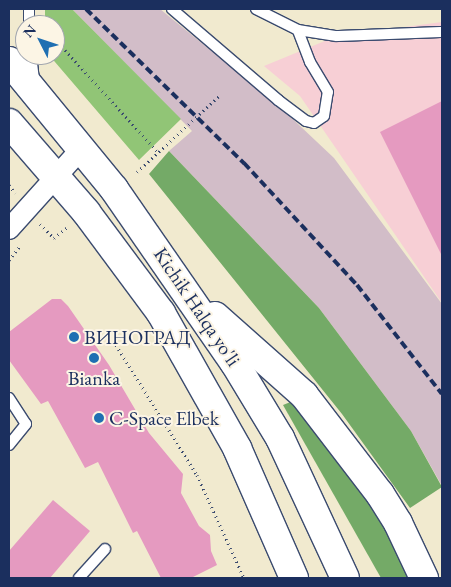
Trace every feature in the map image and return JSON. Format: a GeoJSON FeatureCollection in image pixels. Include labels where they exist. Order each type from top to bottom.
{"type":"FeatureCollection","features":[{"type":"Feature","properties":{"kind":"highway","name":"Kichik Halqa yo'li"},"geometry":{"type":"LineString","coordinates":[[9,61],[82,148],[186,289],[280,438],[345,578]]}},
{"type":"Feature","properties":{"kind":"highway","name":"Kichik Halqa yo'li"},"geometry":{"type":"LineString","coordinates":[[9,123],[56,175],[124,262],[180,345],[237,448],[294,578]]}},
{"type":"Feature","properties":{"kind":"highway"},"geometry":{"type":"LineString","coordinates":[[186,289],[304,395],[380,494],[412,549],[424,578]]}},
{"type":"Feature","properties":{"kind":"street"},"geometry":{"type":"LineString","coordinates":[[9,229],[82,148]]}},
{"type":"Feature","properties":{"kind":"lane"},"geometry":{"type":"LineString","coordinates":[[172,9],[278,100],[306,121],[314,123],[324,116],[328,92],[310,62],[298,30]]}},
{"type":"Feature","properties":{"kind":"lane"},"geometry":{"type":"LineString","coordinates":[[256,9],[298,30],[338,36],[442,32]]}},
{"type":"Feature","properties":{"kind":"lane"},"geometry":{"type":"LineString","coordinates":[[32,65],[35,90]]}},
{"type":"Feature","properties":{"kind":"lane"},"geometry":{"type":"LineString","coordinates":[[9,398],[26,424],[9,445]]}},
{"type":"Feature","properties":{"kind":"lane"},"geometry":{"type":"LineString","coordinates":[[79,578],[105,549]]}},
{"type":"Feature","properties":{"kind":"path"},"geometry":{"type":"LineString","coordinates":[[65,50],[158,152]]}},
{"type":"Feature","properties":{"kind":"path"},"geometry":{"type":"LineString","coordinates":[[137,172],[219,96]]}},
{"type":"Feature","properties":{"kind":"path"},"geometry":{"type":"LineString","coordinates":[[40,223],[54,238],[72,224]]}},
{"type":"Feature","properties":{"kind":"path"},"geometry":{"type":"LineString","coordinates":[[116,345],[197,475],[244,578]]}},
{"type":"Feature","properties":{"kind":"shaded area"},"geometry":{"type":"Polygon","coordinates":[[[72,9],[160,9],[281,108],[334,158],[442,304],[442,486],[411,431],[319,308],[169,151],[192,131],[72,9]]]}},
{"type":"Feature","properties":{"kind":"shaded area"},"geometry":{"type":"Polygon","coordinates":[[[442,22],[442,303],[300,96],[264,66],[337,36],[442,22]]]}},
{"type":"Feature","properties":{"kind":"green space"},"geometry":{"type":"Polygon","coordinates":[[[45,9],[72,9],[181,119],[139,160],[58,65],[65,65],[65,15],[45,15],[45,9]]]}},
{"type":"Feature","properties":{"kind":"green space"},"geometry":{"type":"Polygon","coordinates":[[[169,151],[319,308],[411,431],[442,487],[410,508],[342,414],[149,174],[169,151]]]}},
{"type":"Feature","properties":{"kind":"green space"},"geometry":{"type":"Polygon","coordinates":[[[293,401],[376,510],[413,578],[381,578],[283,405],[293,401]]]}},
{"type":"Feature","properties":{"kind":"building"},"geometry":{"type":"Polygon","coordinates":[[[442,101],[442,256],[380,132],[442,101]]]}},
{"type":"Feature","properties":{"kind":"building"},"geometry":{"type":"Polygon","coordinates":[[[52,299],[61,299],[68,306],[109,365],[149,433],[183,474],[181,493],[199,526],[210,535],[211,551],[217,565],[191,578],[161,578],[137,531],[133,533],[98,462],[85,468],[48,401],[41,404],[9,360],[9,332],[52,299]]]}},
{"type":"Feature","properties":{"kind":"building"},"geometry":{"type":"Polygon","coordinates":[[[53,500],[90,531],[50,578],[9,578],[9,551],[53,500]]]}},
{"type":"Feature","properties":{"kind":"railway"},"geometry":{"type":"LineString","coordinates":[[86,9],[244,163],[357,285],[442,394]]}},
{"type":"Feature","properties":{"kind":"place","name":"ВИНОГРАД"},"geometry":{"type":"Point","coordinates":[74,337]}},
{"type":"Feature","properties":{"kind":"place","name":"Bianka"},"geometry":{"type":"Point","coordinates":[94,358]}},
{"type":"Feature","properties":{"kind":"place","name":"C-Space Elbek"},"geometry":{"type":"Point","coordinates":[99,418]}}]}
